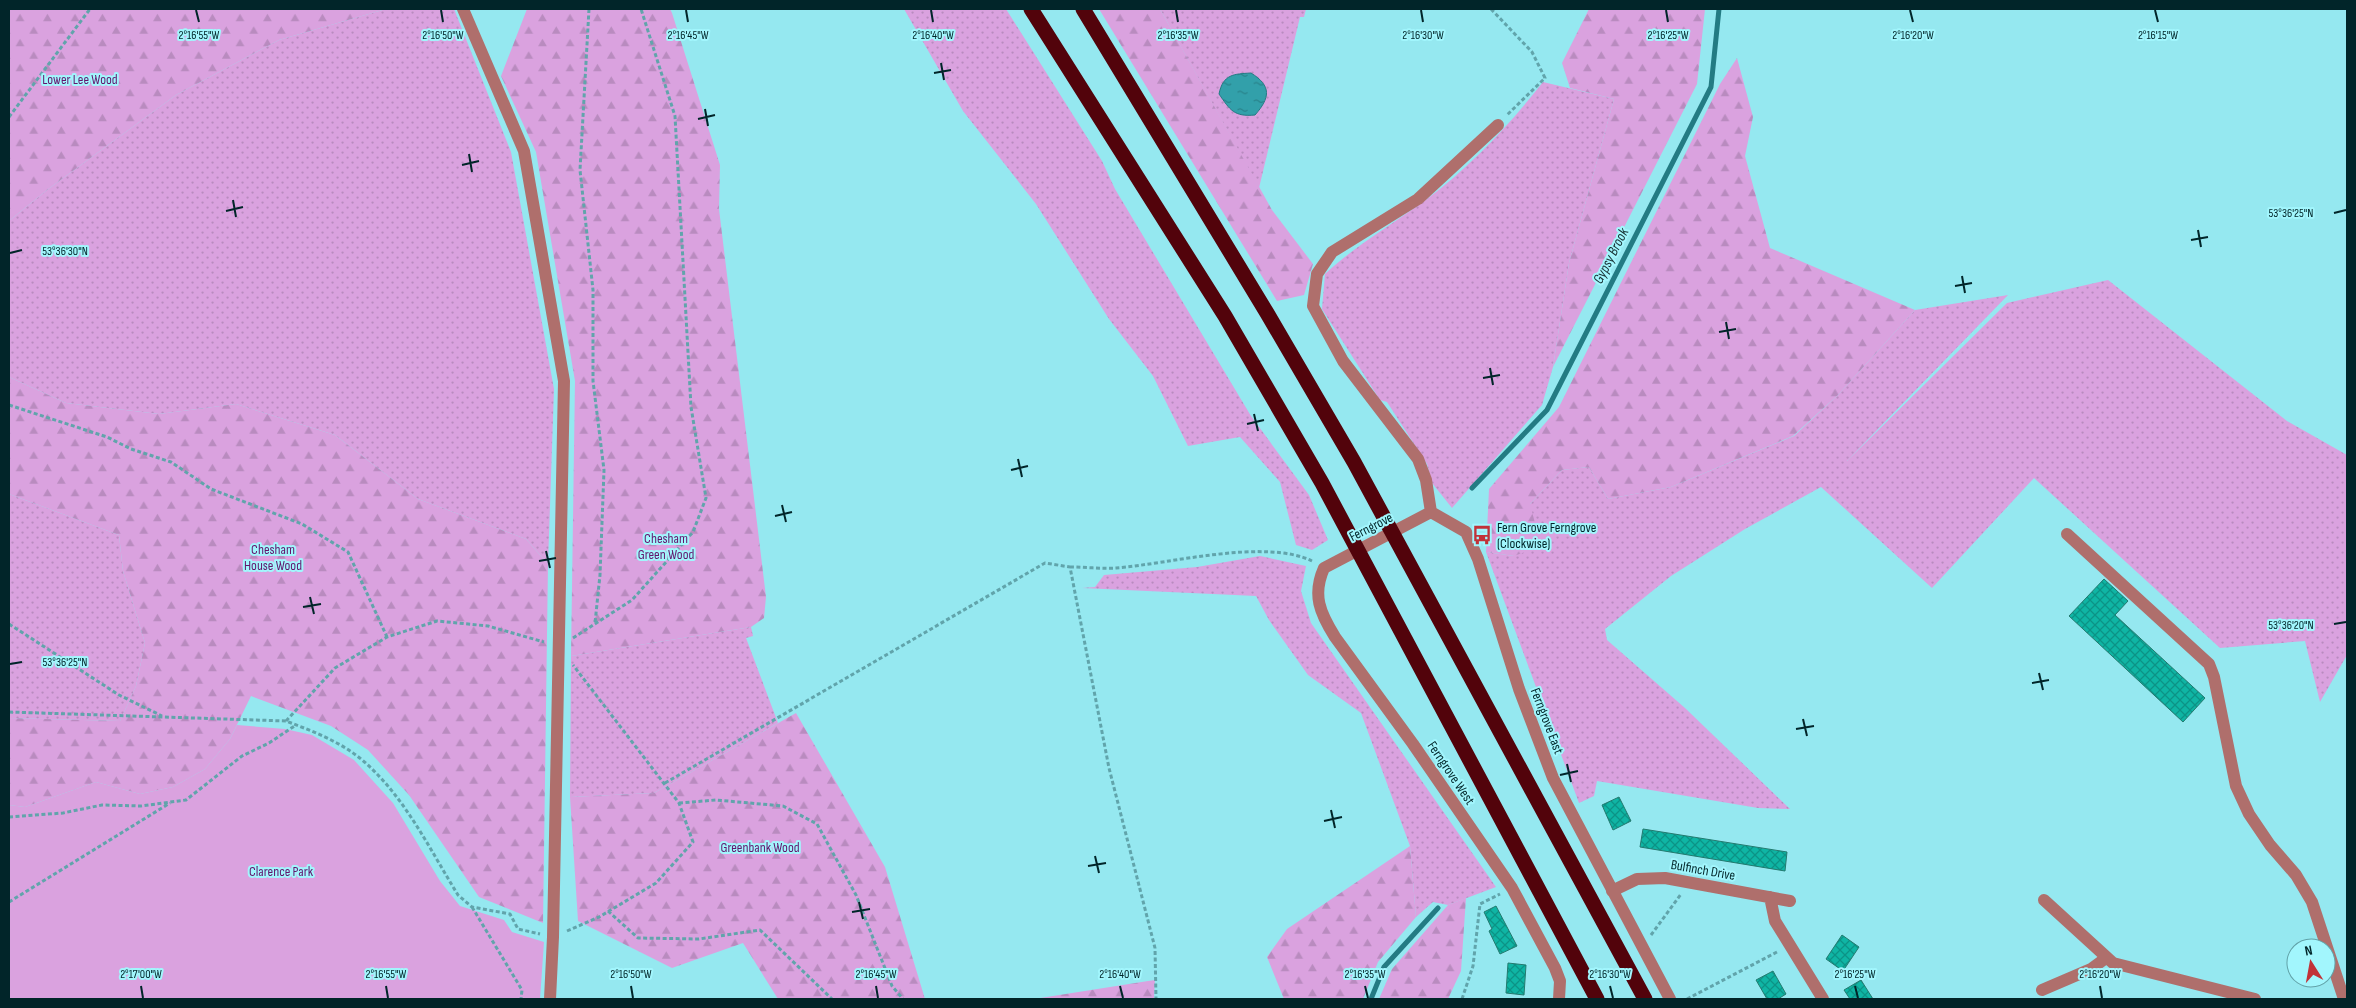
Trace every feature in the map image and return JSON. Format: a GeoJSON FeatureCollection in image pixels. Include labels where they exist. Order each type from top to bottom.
{"type":"FeatureCollection","features":[{"type":"Feature","properties":{"kind":"highway"},"geometry":{"type":"LineString","coordinates":[[1031,9],[1225,316],[1322,484],[1390,608],[1597,999]]}},
{"type":"Feature","properties":{"kind":"highway"},"geometry":{"type":"LineString","coordinates":[[1083,9],[1267,313],[1354,462],[1645,999]]}},
{"type":"Feature","properties":{"kind":"street"},"geometry":{"type":"LineString","coordinates":[[463,9],[524,152],[564,381],[553,938],[550,999]]}},
{"type":"Feature","properties":{"kind":"street"},"geometry":{"type":"LineString","coordinates":[[1431,512],[1426,480],[1418,459],[1342,361],[1313,306],[1316,274],[1332,252],[1418,199],[1498,125]]}},
{"type":"Feature","properties":{"kind":"street","name":"Ferngrove"},"geometry":{"type":"LineString","coordinates":[[1324,568],[1431,512]]}},
{"type":"Feature","properties":{"kind":"street","name":"Ferngrove East"},"geometry":{"type":"LineString","coordinates":[[1431,512],[1466,532],[1478,559],[1519,690],[1553,778],[1670,999]]}},
{"type":"Feature","properties":{"kind":"street"},"geometry":{"type":"LineString","coordinates":[[2066,534],[2209,664],[2214,677],[2236,786],[2249,814],[2270,845],[2296,875],[2312,902],[2344,999]]}},
{"type":"Feature","properties":{"kind":"street","name":"Ferngrove West"},"geometry":{"type":"LineString","coordinates":[[1324,568],[1318,582],[1319,604],[1323,618],[1512,888],[1555,968],[1561,989],[1559,999]]}},
{"type":"Feature","properties":{"kind":"street","name":"Bulfinch Drive"},"geometry":{"type":"LineString","coordinates":[[1612,891],[1637,880],[1665,878],[1790,901]]}},
{"type":"Feature","properties":{"kind":"street"},"geometry":{"type":"LineString","coordinates":[[1770,897],[1775,921],[1823,999]]}},
{"type":"Feature","properties":{"kind":"street"},"geometry":{"type":"LineString","coordinates":[[2044,900],[2106,958],[2118,965],[2255,999]]}},
{"type":"Feature","properties":{"kind":"street"},"geometry":{"type":"LineString","coordinates":[[2042,990],[2091,968],[2106,958]]}},
{"type":"Feature","properties":{"kind":"path"},"geometry":{"type":"LineString","coordinates":[[9,117],[90,9]]}},
{"type":"Feature","properties":{"kind":"path"},"geometry":{"type":"LineString","coordinates":[[589,9],[580,170],[593,290],[593,381],[604,470],[600,575],[594,624]]}},
{"type":"Feature","properties":{"kind":"path"},"geometry":{"type":"LineString","coordinates":[[559,647],[632,600],[694,532],[706,498],[691,407],[676,116],[640,9]]}},
{"type":"Feature","properties":{"kind":"path"},"geometry":{"type":"LineString","coordinates":[[1491,9],[1532,52],[1545,78],[1498,125]]}},
{"type":"Feature","properties":{"kind":"path"},"geometry":{"type":"LineString","coordinates":[[9,405],[171,462],[210,489],[302,524],[348,552],[386,637]]}},
{"type":"Feature","properties":{"kind":"path"},"geometry":{"type":"LineString","coordinates":[[664,783],[1045,563],[1070,567],[1115,568],[1254,551],[1283,552],[1305,558],[1324,568]]}},
{"type":"Feature","properties":{"kind":"path"},"geometry":{"type":"LineString","coordinates":[[1070,567],[1109,768],[1155,948],[1156,999]]}},
{"type":"Feature","properties":{"kind":"path"},"geometry":{"type":"LineString","coordinates":[[286,721],[335,668],[386,637],[436,621],[488,626],[559,647],[680,803],[692,842],[656,883],[608,911],[553,938],[518,930],[510,914],[472,907]]}},
{"type":"Feature","properties":{"kind":"path"},"geometry":{"type":"LineString","coordinates":[[9,624],[119,694],[165,717]]}},
{"type":"Feature","properties":{"kind":"path"},"geometry":{"type":"LineString","coordinates":[[9,712],[286,721],[321,734],[360,758],[394,792],[458,895],[472,907],[522,990],[521,999]]}},
{"type":"Feature","properties":{"kind":"path"},"geometry":{"type":"LineString","coordinates":[[9,817],[63,813],[102,805],[141,806],[186,800],[242,756],[269,743],[296,725]]}},
{"type":"Feature","properties":{"kind":"path"},"geometry":{"type":"LineString","coordinates":[[680,803],[716,800],[783,806],[817,824],[856,895],[892,986],[903,999]]}},
{"type":"Feature","properties":{"kind":"path"},"geometry":{"type":"LineString","coordinates":[[9,902],[172,802]]}},
{"type":"Feature","properties":{"kind":"path"},"geometry":{"type":"LineString","coordinates":[[1639,942],[1652,935],[1681,894],[1684,881]]}},
{"type":"Feature","properties":{"kind":"path"},"geometry":{"type":"LineString","coordinates":[[1462,999],[1473,966],[1480,904],[1512,888]]}},
{"type":"Feature","properties":{"kind":"path"},"geometry":{"type":"LineString","coordinates":[[608,911],[638,938],[699,939],[760,930],[832,999]]}},
{"type":"Feature","properties":{"kind":"path"},"geometry":{"type":"LineString","coordinates":[[1687,999],[1790,946]]}},
{"type":"Feature","properties":{"kind":"green space","name":"Lower Lee Wood"},"geometry":{"type":"Polygon","coordinates":[[[9,9],[386,9],[279,40],[176,95],[47,190],[9,221],[9,9]]]}},
{"type":"Feature","properties":{"kind":"green space"},"geometry":{"type":"Polygon","coordinates":[[[386,9],[454,9],[511,152],[554,389],[548,564],[526,539],[418,499],[335,435],[236,404],[159,414],[66,403],[9,377],[9,221],[47,190],[176,95],[279,40],[386,9]]]}},
{"type":"Feature","properties":{"kind":"green space","name":"Chesham Green Wood"},"geometry":{"type":"Polygon","coordinates":[[[527,9],[670,9],[672,13],[720,165],[719,209],[766,597],[764,618],[751,627],[571,656],[575,381],[536,152],[501,76],[527,9]]]}},
{"type":"Feature","properties":{"kind":"green space"},"geometry":{"type":"Polygon","coordinates":[[[904,9],[1006,9],[1102,161],[1115,189],[1251,416],[1309,495],[1328,540],[1312,550],[1296,545],[1280,482],[1240,437],[1188,446],[1153,376],[1109,319],[1036,204],[963,111],[904,9]]]}},
{"type":"Feature","properties":{"kind":"green space"},"geometry":{"type":"Polygon","coordinates":[[[1099,9],[1160,9],[1272,210],[1313,264],[1304,295],[1277,301],[1099,9]]]}},
{"type":"Feature","properties":{"kind":"green space"},"geometry":{"type":"Polygon","coordinates":[[[1160,9],[1306,9],[1304,17],[1300,17],[1259,188],[1160,9]]]}},
{"type":"Feature","properties":{"kind":"green space"},"geometry":{"type":"Polygon","coordinates":[[[1589,9],[1705,9],[1697,84],[1553,367],[1569,263],[1614,99],[1570,88],[1562,63],[1589,9]]]}},
{"type":"Feature","properties":{"kind":"green space"},"geometry":{"type":"Polygon","coordinates":[[[1737,58],[1753,117],[1745,156],[1770,248],[1915,310],[1838,395],[1793,436],[1671,487],[1608,499],[1589,467],[1562,470],[1530,504],[1541,546],[1514,556],[1486,552],[1489,489],[1559,407],[1720,84],[1737,58]]]}},
{"type":"Feature","properties":{"kind":"green space"},"geometry":{"type":"Polygon","coordinates":[[[1543,82],[1614,99],[1569,263],[1553,367],[1542,405],[1452,508],[1432,483],[1427,464],[1387,402],[1380,400],[1322,309],[1325,274],[1337,263],[1427,199],[1459,173],[1517,114],[1543,82]]]}},
{"type":"Feature","properties":{"kind":"green space"},"geometry":{"type":"Polygon","coordinates":[[[2108,280],[2287,421],[2347,455],[2347,655],[2320,702],[2305,641],[2220,648],[2034,478],[1932,588],[1821,487],[1745,529],[1671,576],[1605,629],[1607,640],[1685,708],[1790,809],[1758,808],[1597,781],[1594,796],[1579,803],[1486,552],[1514,556],[1530,504],[1562,470],[1589,467],[1608,499],[1671,487],[1794,436],[1838,395],[1915,310],[2008,295],[1847,461],[2007,303],[2108,280]]]}},
{"type":"Feature","properties":{"kind":"green space","name":"Chesham House Wood"},"geometry":{"type":"Polygon","coordinates":[[[9,377],[66,403],[159,414],[236,404],[335,435],[418,499],[526,539],[548,564],[543,923],[479,897],[409,795],[368,750],[331,726],[251,696],[230,739],[205,769],[173,787],[140,794],[96,782],[25,807],[9,805],[9,718],[120,721],[136,686],[145,643],[123,571],[119,535],[9,494],[9,377]]]}},
{"type":"Feature","properties":{"kind":"green space"},"geometry":{"type":"Polygon","coordinates":[[[9,494],[119,535],[123,571],[145,643],[136,686],[120,721],[9,718],[9,494]]]}},
{"type":"Feature","properties":{"kind":"green space"},"geometry":{"type":"Polygon","coordinates":[[[1260,556],[1306,566],[1301,591],[1311,623],[1496,887],[1448,905],[1433,902],[1416,917],[1410,846],[1361,713],[1308,675],[1269,620],[1256,596],[1082,588],[1095,587],[1104,575],[1197,567],[1260,556]]]}},
{"type":"Feature","properties":{"kind":"green space"},"geometry":{"type":"Polygon","coordinates":[[[751,627],[753,636],[746,638],[778,723],[654,793],[570,797],[571,656],[751,627]]]}},
{"type":"Feature","properties":{"kind":"green space","name":"Greenbank Wood"},"geometry":{"type":"Polygon","coordinates":[[[796,713],[885,867],[925,999],[778,999],[743,943],[672,968],[578,921],[570,797],[654,793],[796,713]]]}},
{"type":"Feature","properties":{"kind":"green space","name":"Clarence Park"},"geometry":{"type":"Polygon","coordinates":[[[237,725],[285,729],[312,735],[354,760],[393,803],[440,881],[460,906],[504,920],[512,932],[544,942],[540,999],[9,999],[9,805],[25,807],[96,782],[140,794],[173,787],[205,769],[230,739],[237,725]]]}},
{"type":"Feature","properties":{"kind":"green space"},"geometry":{"type":"Polygon","coordinates":[[[1410,846],[1416,917],[1378,962],[1363,999],[1284,999],[1267,957],[1287,929],[1410,846]]]}},
{"type":"Feature","properties":{"kind":"green space"},"geometry":{"type":"Polygon","coordinates":[[[1466,898],[1461,971],[1448,999],[1379,999],[1392,969],[1448,905],[1466,898]]]}},
{"type":"Feature","properties":{"kind":"green space"},"geometry":{"type":"Polygon","coordinates":[[[1155,980],[1154,999],[1034,999],[1148,981],[1155,980]]]}},
{"type":"Feature","properties":{"kind":"water"},"geometry":{"type":"Polygon","coordinates":[[[1251,73],[1263,83],[1266,98],[1255,115],[1242,115],[1233,111],[1219,94],[1223,82],[1230,76],[1251,73]]]}},
{"type":"Feature","properties":{"kind":"building"},"geometry":{"type":"Polygon","coordinates":[[[2104,579],[2128,601],[2115,615],[2205,698],[2183,722],[2069,616],[2104,579]]]}},
{"type":"Feature","properties":{"kind":"building"},"geometry":{"type":"Polygon","coordinates":[[[1619,797],[1631,821],[1613,830],[1602,805],[1619,797]]]}},
{"type":"Feature","properties":{"kind":"building"},"geometry":{"type":"Polygon","coordinates":[[[1643,829],[1787,852],[1785,871],[1640,847],[1643,829]]]}},
{"type":"Feature","properties":{"kind":"building"},"geometry":{"type":"Polygon","coordinates":[[[1496,906],[1517,946],[1500,954],[1489,931],[1492,929],[1484,912],[1496,906]]]}},
{"type":"Feature","properties":{"kind":"building"},"geometry":{"type":"Polygon","coordinates":[[[1842,935],[1859,947],[1843,971],[1826,959],[1842,935]]]}},
{"type":"Feature","properties":{"kind":"building"},"geometry":{"type":"Polygon","coordinates":[[[1508,963],[1526,965],[1524,995],[1506,993],[1508,963]]]}},
{"type":"Feature","properties":{"kind":"building"},"geometry":{"type":"Polygon","coordinates":[[[1773,971],[1786,994],[1778,999],[1767,999],[1756,980],[1773,971]]]}},
{"type":"Feature","properties":{"kind":"building"},"geometry":{"type":"Polygon","coordinates":[[[1861,980],[1873,999],[1850,999],[1844,990],[1861,980]]]}},
{"type":"Feature","properties":{"kind":"waterway","name":"Gypsy Brook"},"geometry":{"type":"LineString","coordinates":[[1472,488],[1547,410],[1711,87],[1719,9]]}},
{"type":"Feature","properties":{"kind":"waterway","name":"Gypsy Brook"},"geometry":{"type":"LineString","coordinates":[[1371,999],[1384,967],[1438,908]]}},
{"type":"Feature","properties":{"kind":"place","name":"Fern Grove Ferngrove (Clockwise)"},"geometry":{"type":"Point","coordinates":[1482,535]}}]}
